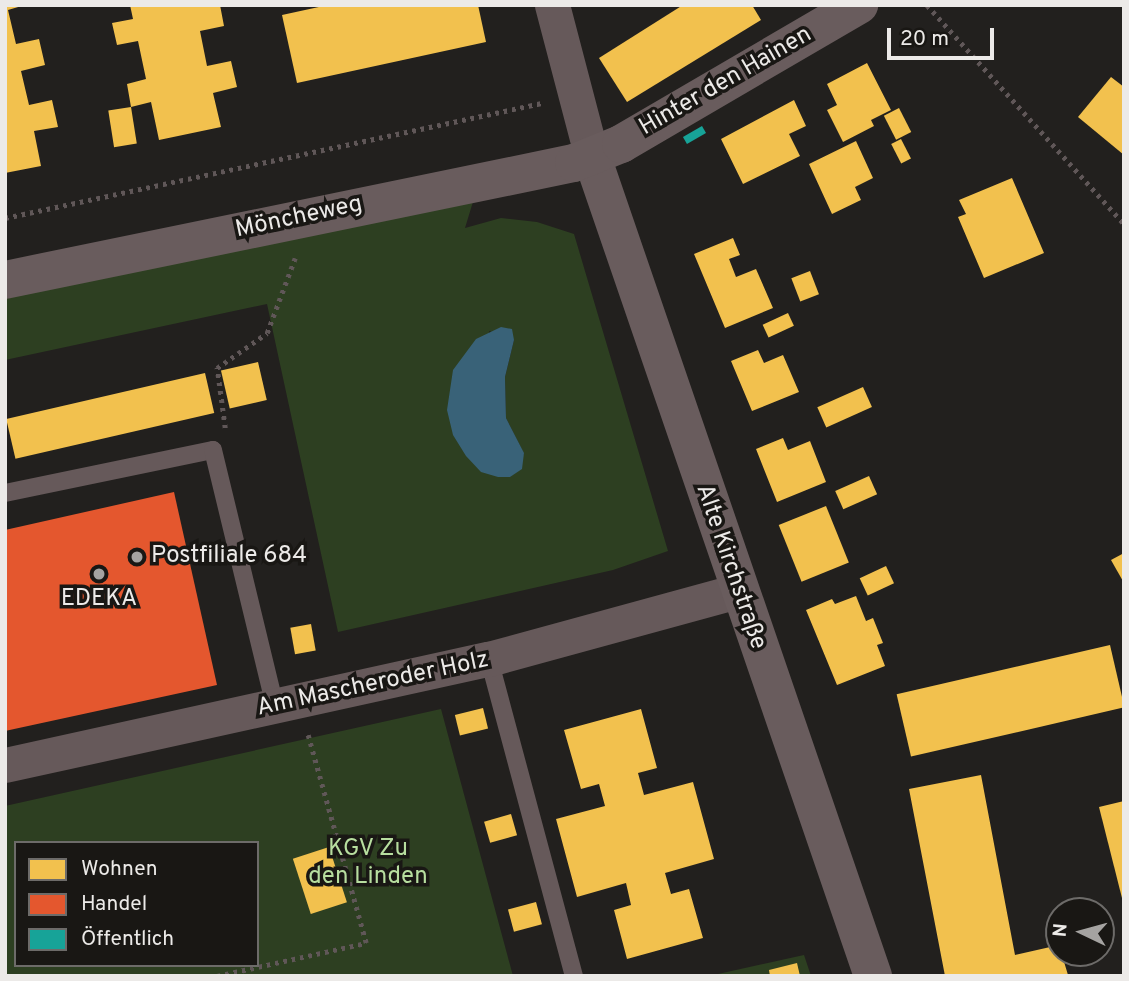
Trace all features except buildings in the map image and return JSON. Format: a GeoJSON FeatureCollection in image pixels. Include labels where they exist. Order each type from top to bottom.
{"type":"FeatureCollection","features":[{"type":"Feature","properties":{"kind":"main road","name":"Hinter den Hainen"},"geometry":{"type":"LineString","coordinates":[[592,157],[859,5]]}},
{"type":"Feature","properties":{"kind":"main road","name":"Möncheweg"},"geometry":{"type":"LineString","coordinates":[[5,280],[592,157]]}},
{"type":"Feature","properties":{"kind":"main road","name":"Alte Kirchstraße"},"geometry":{"type":"LineString","coordinates":[[592,157],[738,592],[867,959]]}},
{"type":"Feature","properties":{"kind":"street"},"geometry":{"type":"LineString","coordinates":[[552,5],[573,97],[592,157]]}},
{"type":"Feature","properties":{"kind":"street","name":"Am Mascheroder Holz"},"geometry":{"type":"LineString","coordinates":[[5,765],[489,659],[738,592]]}},
{"type":"Feature","properties":{"kind":"street"},"geometry":{"type":"LineString","coordinates":[[867,959],[894,976]]}},
{"type":"Feature","properties":{"kind":"lane"},"geometry":{"type":"LineString","coordinates":[[5,493],[213,450],[288,703]]}},
{"type":"Feature","properties":{"kind":"lane"},"geometry":{"type":"LineString","coordinates":[[489,659],[574,976]]}},
{"type":"Feature","properties":{"kind":"path"},"geometry":{"type":"LineString","coordinates":[[927,5],[1124,224]]}},
{"type":"Feature","properties":{"kind":"path"},"geometry":{"type":"LineString","coordinates":[[5,218],[573,97]]}},
{"type":"Feature","properties":{"kind":"path"},"geometry":{"type":"LineString","coordinates":[[213,450],[228,424],[217,368],[267,333],[296,257],[319,215]]}},
{"type":"Feature","properties":{"kind":"path"},"geometry":{"type":"LineString","coordinates":[[259,967],[366,943],[288,703]]}},
{"type":"Feature","properties":{"kind":"path"},"geometry":{"type":"LineString","coordinates":[[217,976],[258,967]]}},
{"type":"Feature","properties":{"kind":"green space"},"geometry":{"type":"Polygon","coordinates":[[[479,182],[465,228],[501,218],[537,222],[574,234],[668,551],[613,570],[338,632],[267,304],[5,360],[5,280],[479,182]],[[489,331],[510,477],[524,454],[506,418],[505,377],[514,340],[489,331]]]}},
{"type":"Feature","properties":{"kind":"green space","name":"KGV Zu den Linden"},"geometry":{"type":"Polygon","coordinates":[[[441,709],[513,976],[5,976],[5,806],[441,709]]]}},
{"type":"Feature","properties":{"kind":"green space"},"geometry":{"type":"Polygon","coordinates":[[[804,955],[811,976],[709,976],[804,955]]]}},
{"type":"Feature","properties":{"kind":"water"},"geometry":{"type":"Polygon","coordinates":[[[501,327],[512,329],[514,340],[505,377],[506,418],[524,453],[522,469],[510,477],[481,472],[466,456],[453,435],[447,410],[453,370],[476,339],[501,327]]]}},
{"type":"Feature","properties":{"kind":"place","name":"Postfiliale 684"},"geometry":{"type":"Point","coordinates":[137,557]}},
{"type":"Feature","properties":{"kind":"place","name":"EDEKA"},"geometry":{"type":"Point","coordinates":[99,574]}}]}
